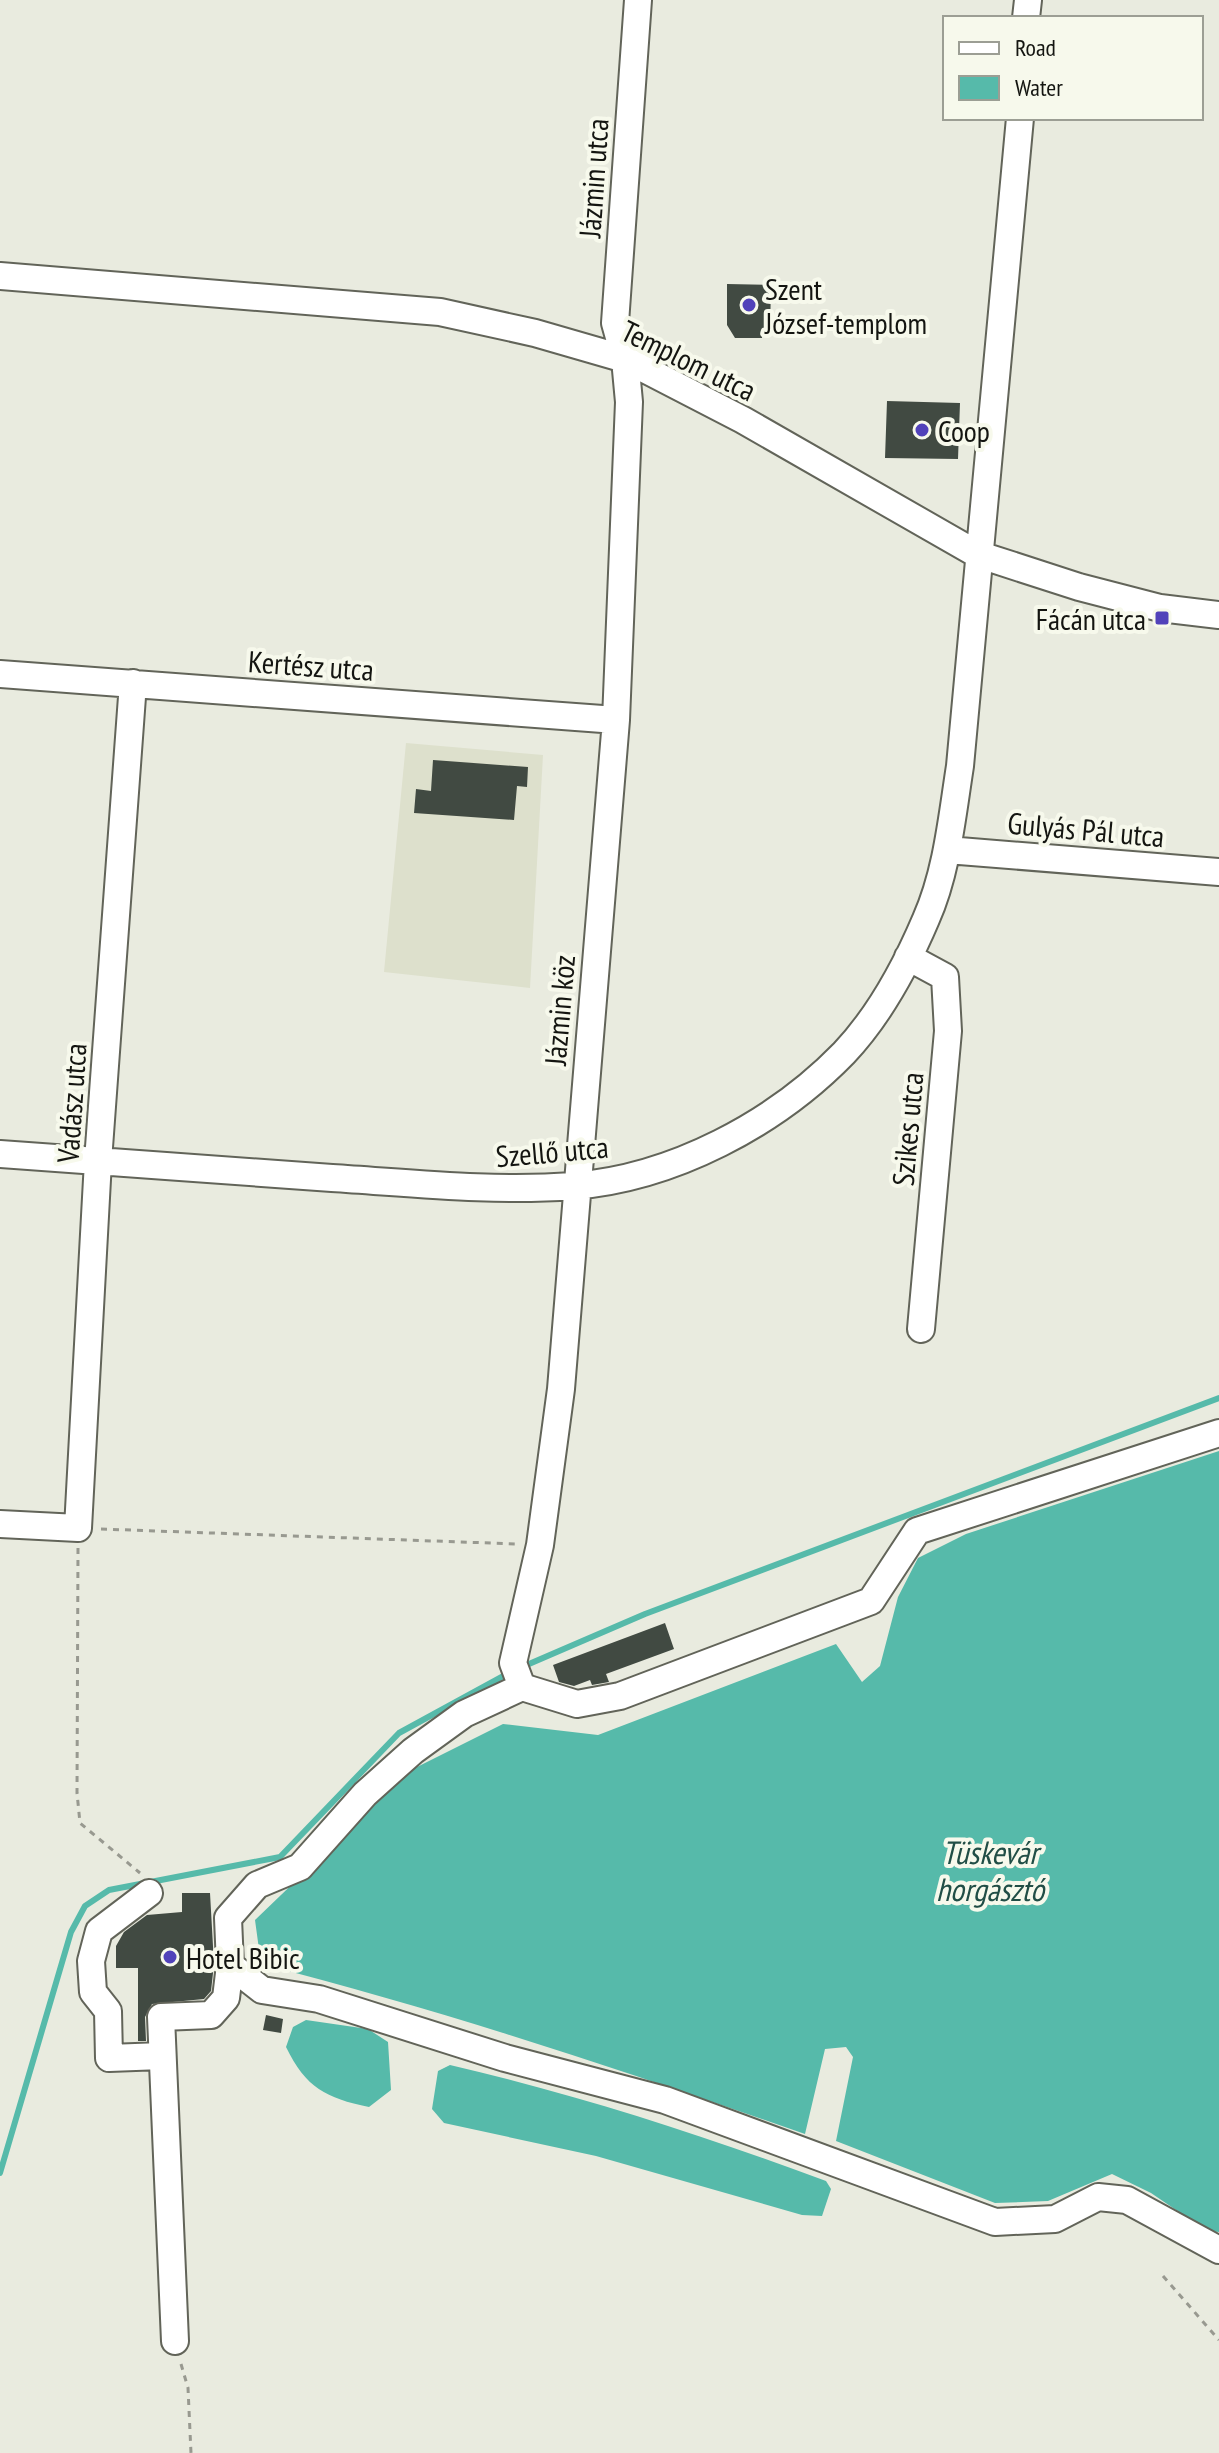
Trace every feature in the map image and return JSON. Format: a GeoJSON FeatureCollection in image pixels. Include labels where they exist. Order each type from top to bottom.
{"type":"FeatureCollection","features":[{"type":"Feature","properties":{"kind":"street","name":"Jázmin utca"},"geometry":{"type":"LineString","coordinates":[[625,359],[615,323],[638,0]]}},
{"type":"Feature","properties":{"kind":"street"},"geometry":{"type":"LineString","coordinates":[[947,850],[960,766],[977,554],[1012,224],[1020,120]]}},
{"type":"Feature","properties":{"kind":"street","name":"Templom utca"},"geometry":{"type":"LineString","coordinates":[[0,276],[440,312],[535,333],[625,359],[743,420],[977,554],[1147,605],[1219,615]]}},
{"type":"Feature","properties":{"kind":"street","name":"Jázmin köz"},"geometry":{"type":"LineString","coordinates":[[517,1675],[540,1545],[561,1389],[575,1186],[616,720],[629,428],[625,359]]}},
{"type":"Feature","properties":{"kind":"street","name":"Kertész utca"},"geometry":{"type":"LineString","coordinates":[[0,674],[616,720]]}},
{"type":"Feature","properties":{"kind":"street","name":"Vadász utca"},"geometry":{"type":"LineString","coordinates":[[78,1528],[98,1161],[133,683]]}},
{"type":"Feature","properties":{"kind":"street","name":"Gulyás Pál utca"},"geometry":{"type":"LineString","coordinates":[[947,850],[1219,872]]}},
{"type":"Feature","properties":{"kind":"street","name":"Szellő utca"},"geometry":{"type":"LineString","coordinates":[[0,1154],[486,1189],[575,1186],[638,1175],[702,1151],[764,1119],[812,1083],[846,1050],[892,987],[908,957],[927,917],[947,850]]}},
{"type":"Feature","properties":{"kind":"street","name":"Szikes utca"},"geometry":{"type":"LineString","coordinates":[[908,957],[945,977],[948,1031],[921,1329]]}},
{"type":"Feature","properties":{"kind":"street"},"geometry":{"type":"LineString","coordinates":[[175,2341],[181,2266],[161,2017],[211,2015],[226,1998],[230,1965],[228,1918],[257,1885],[300,1867],[365,1794],[413,1751],[517,1675],[577,1704],[620,1696],[871,1601],[917,1531],[1219,1433]]}},
{"type":"Feature","properties":{"kind":"street"},"geometry":{"type":"LineString","coordinates":[[0,1524],[78,1528]]}},
{"type":"Feature","properties":{"kind":"street"},"geometry":{"type":"LineString","coordinates":[[148,1885],[99,1931],[91,1961],[93,1992],[108,2011],[109,2058],[162,2056]]}},
{"type":"Feature","properties":{"kind":"street"},"geometry":{"type":"LineString","coordinates":[[230,1965],[262,1990],[319,1999],[505,2058],[665,2100],[995,2222],[1055,2219],[1098,2197],[1127,2200],[1219,2250]]}},
{"type":"Feature","properties":{"kind":"path"},"geometry":{"type":"LineString","coordinates":[[148,1885],[80,1823],[77,1793],[78,1528],[540,1545]]}},
{"type":"Feature","properties":{"kind":"path"},"geometry":{"type":"LineString","coordinates":[[1163,2276],[1219,2340]]}},
{"type":"Feature","properties":{"kind":"path"},"geometry":{"type":"LineString","coordinates":[[175,2341],[188,2388],[191,2453]]}},
{"type":"Feature","properties":{"kind":"shaded area"},"geometry":{"type":"Polygon","coordinates":[[[406,743],[543,755],[530,988],[384,972],[406,743]]]}},
{"type":"Feature","properties":{"kind":"water","name":"Tüskevár horgásztó"},"geometry":{"type":"Polygon","coordinates":[[[1219,1451],[1219,2232],[1207,2231],[1151,2193],[1112,2174],[1048,2201],[995,2203],[836,2141],[853,2057],[846,2047],[825,2049],[805,2134],[535,2043],[261,1964],[255,1920],[411,1770],[503,1724],[598,1735],[836,1644],[862,1682],[880,1666],[898,1597],[918,1558],[966,1534],[1219,1451]]]}},
{"type":"Feature","properties":{"kind":"water"},"geometry":{"type":"Polygon","coordinates":[[[306,2020],[368,2029],[388,2042],[391,2090],[369,2107],[329,2095],[310,2082],[286,2047],[293,2027],[306,2020]]]}},
{"type":"Feature","properties":{"kind":"water"},"geometry":{"type":"Polygon","coordinates":[[[450,2065],[640,2117],[826,2181],[831,2189],[822,2216],[802,2215],[596,2156],[444,2123],[432,2109],[438,2071],[450,2065]]]}},
{"type":"Feature","properties":{"kind":"building","name":"Szent József-templom"},"geometry":{"type":"Polygon","coordinates":[[[727,284],[771,285],[770,332],[762,332],[762,338],[735,338],[727,325],[727,284]]]}},
{"type":"Feature","properties":{"kind":"building","name":"Coop"},"geometry":{"type":"Polygon","coordinates":[[[887,401],[960,403],[958,459],[885,458],[887,401]]]}},
{"type":"Feature","properties":{"kind":"building"},"geometry":{"type":"Polygon","coordinates":[[[433,760],[528,767],[527,787],[517,786],[514,820],[414,813],[416,789],[431,791],[433,760]]]}},
{"type":"Feature","properties":{"kind":"building"},"geometry":{"type":"Polygon","coordinates":[[[665,1623],[674,1649],[606,1674],[609,1682],[592,1685],[590,1680],[574,1686],[559,1682],[553,1665],[665,1623]]]}},
{"type":"Feature","properties":{"kind":"building","name":"Hotel Bibic"},"geometry":{"type":"Polygon","coordinates":[[[182,1893],[210,1893],[214,1964],[211,1991],[204,1999],[152,2004],[145,2017],[146,2041],[138,2041],[138,1968],[116,1968],[116,1946],[124,1932],[147,1915],[182,1912],[182,1893]]]}},
{"type":"Feature","properties":{"kind":"building"},"geometry":{"type":"Polygon","coordinates":[[[266,2015],[283,2019],[281,2033],[263,2030],[266,2015]]]}},
{"type":"Feature","properties":{"kind":"waterway"},"geometry":{"type":"LineString","coordinates":[[522,1667],[645,1614],[1219,1398]]}},
{"type":"Feature","properties":{"kind":"waterway"},"geometry":{"type":"LineString","coordinates":[[0,2173],[71,1932],[85,1906],[109,1890],[280,1857],[399,1733],[509,1673]]}},
{"type":"Feature","properties":{"kind":"place","name":"Szent József-templom"},"geometry":{"type":"Point","coordinates":[749,305]}},
{"type":"Feature","properties":{"kind":"place","name":"Coop"},"geometry":{"type":"Point","coordinates":[922,430]}},
{"type":"Feature","properties":{"kind":"place","name":"Fácán utca"},"geometry":{"type":"Point","coordinates":[1162,618]}},
{"type":"Feature","properties":{"kind":"place","name":"Hotel Bibic"},"geometry":{"type":"Point","coordinates":[170,1957]}}]}
